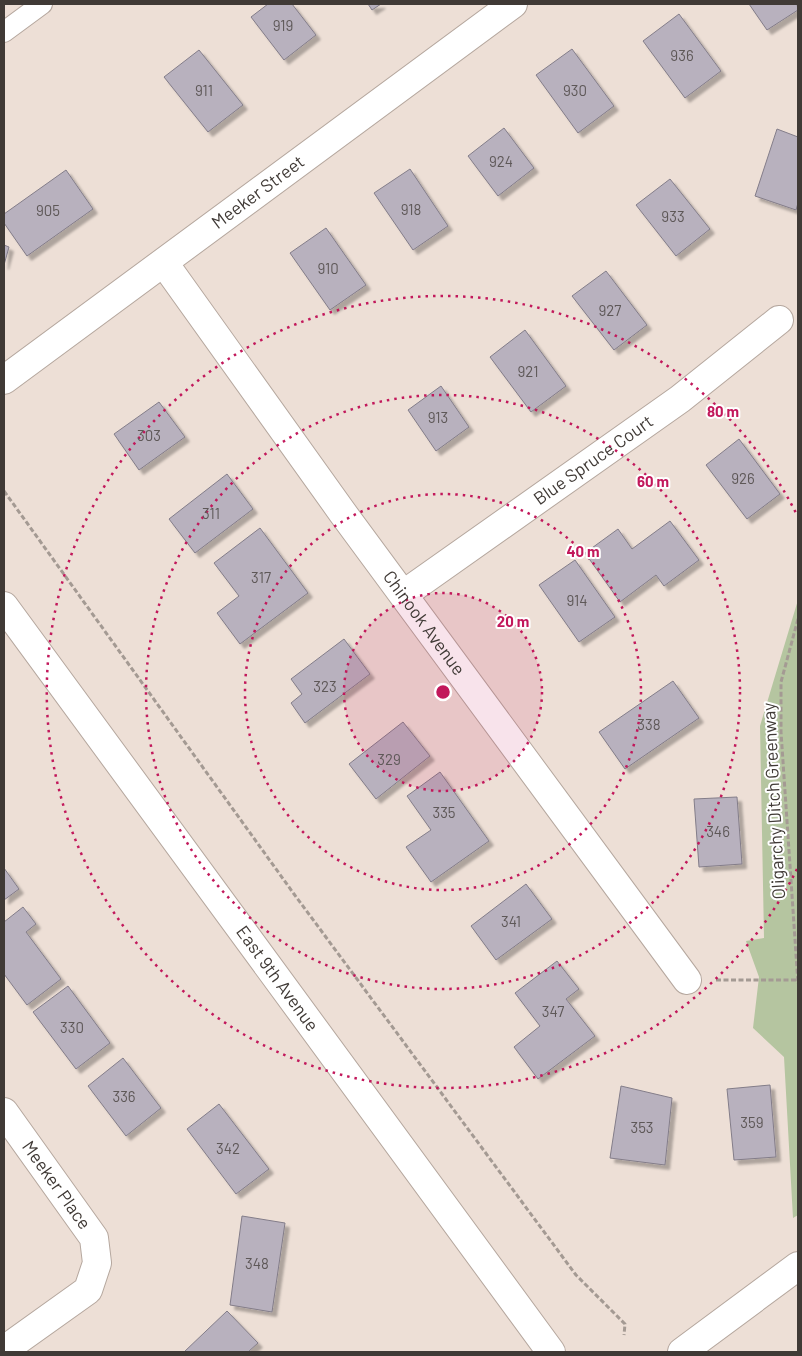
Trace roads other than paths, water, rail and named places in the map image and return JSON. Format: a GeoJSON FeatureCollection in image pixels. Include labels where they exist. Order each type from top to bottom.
{"type":"FeatureCollection","features":[{"type":"Feature","properties":{"kind":"street","name":"Meeker Street"},"geometry":{"type":"LineString","coordinates":[[4,380],[513,4]]}},
{"type":"Feature","properties":{"kind":"street","name":"Chinook Avenue"},"geometry":{"type":"LineString","coordinates":[[164,263],[337,504],[688,980]]}},
{"type":"Feature","properties":{"kind":"street","name":"Blue Spruce Court"},"geometry":{"type":"LineString","coordinates":[[404,594],[680,399],[779,320]]}},
{"type":"Feature","properties":{"kind":"street","name":"East 9th Avenue"},"geometry":{"type":"LineString","coordinates":[[4,606],[551,1352]]}},
{"type":"Feature","properties":{"kind":"street","name":"Meeker Place"},"geometry":{"type":"LineString","coordinates":[[4,1112],[94,1238],[97,1263],[88,1290],[4,1350]]}},
{"type":"Feature","properties":{"kind":"street"},"geometry":{"type":"LineString","coordinates":[[682,1352],[798,1266]]}},
{"type":"Feature","properties":{"kind":"lane"},"geometry":{"type":"LineString","coordinates":[[4,32],[42,4]]}}]}
